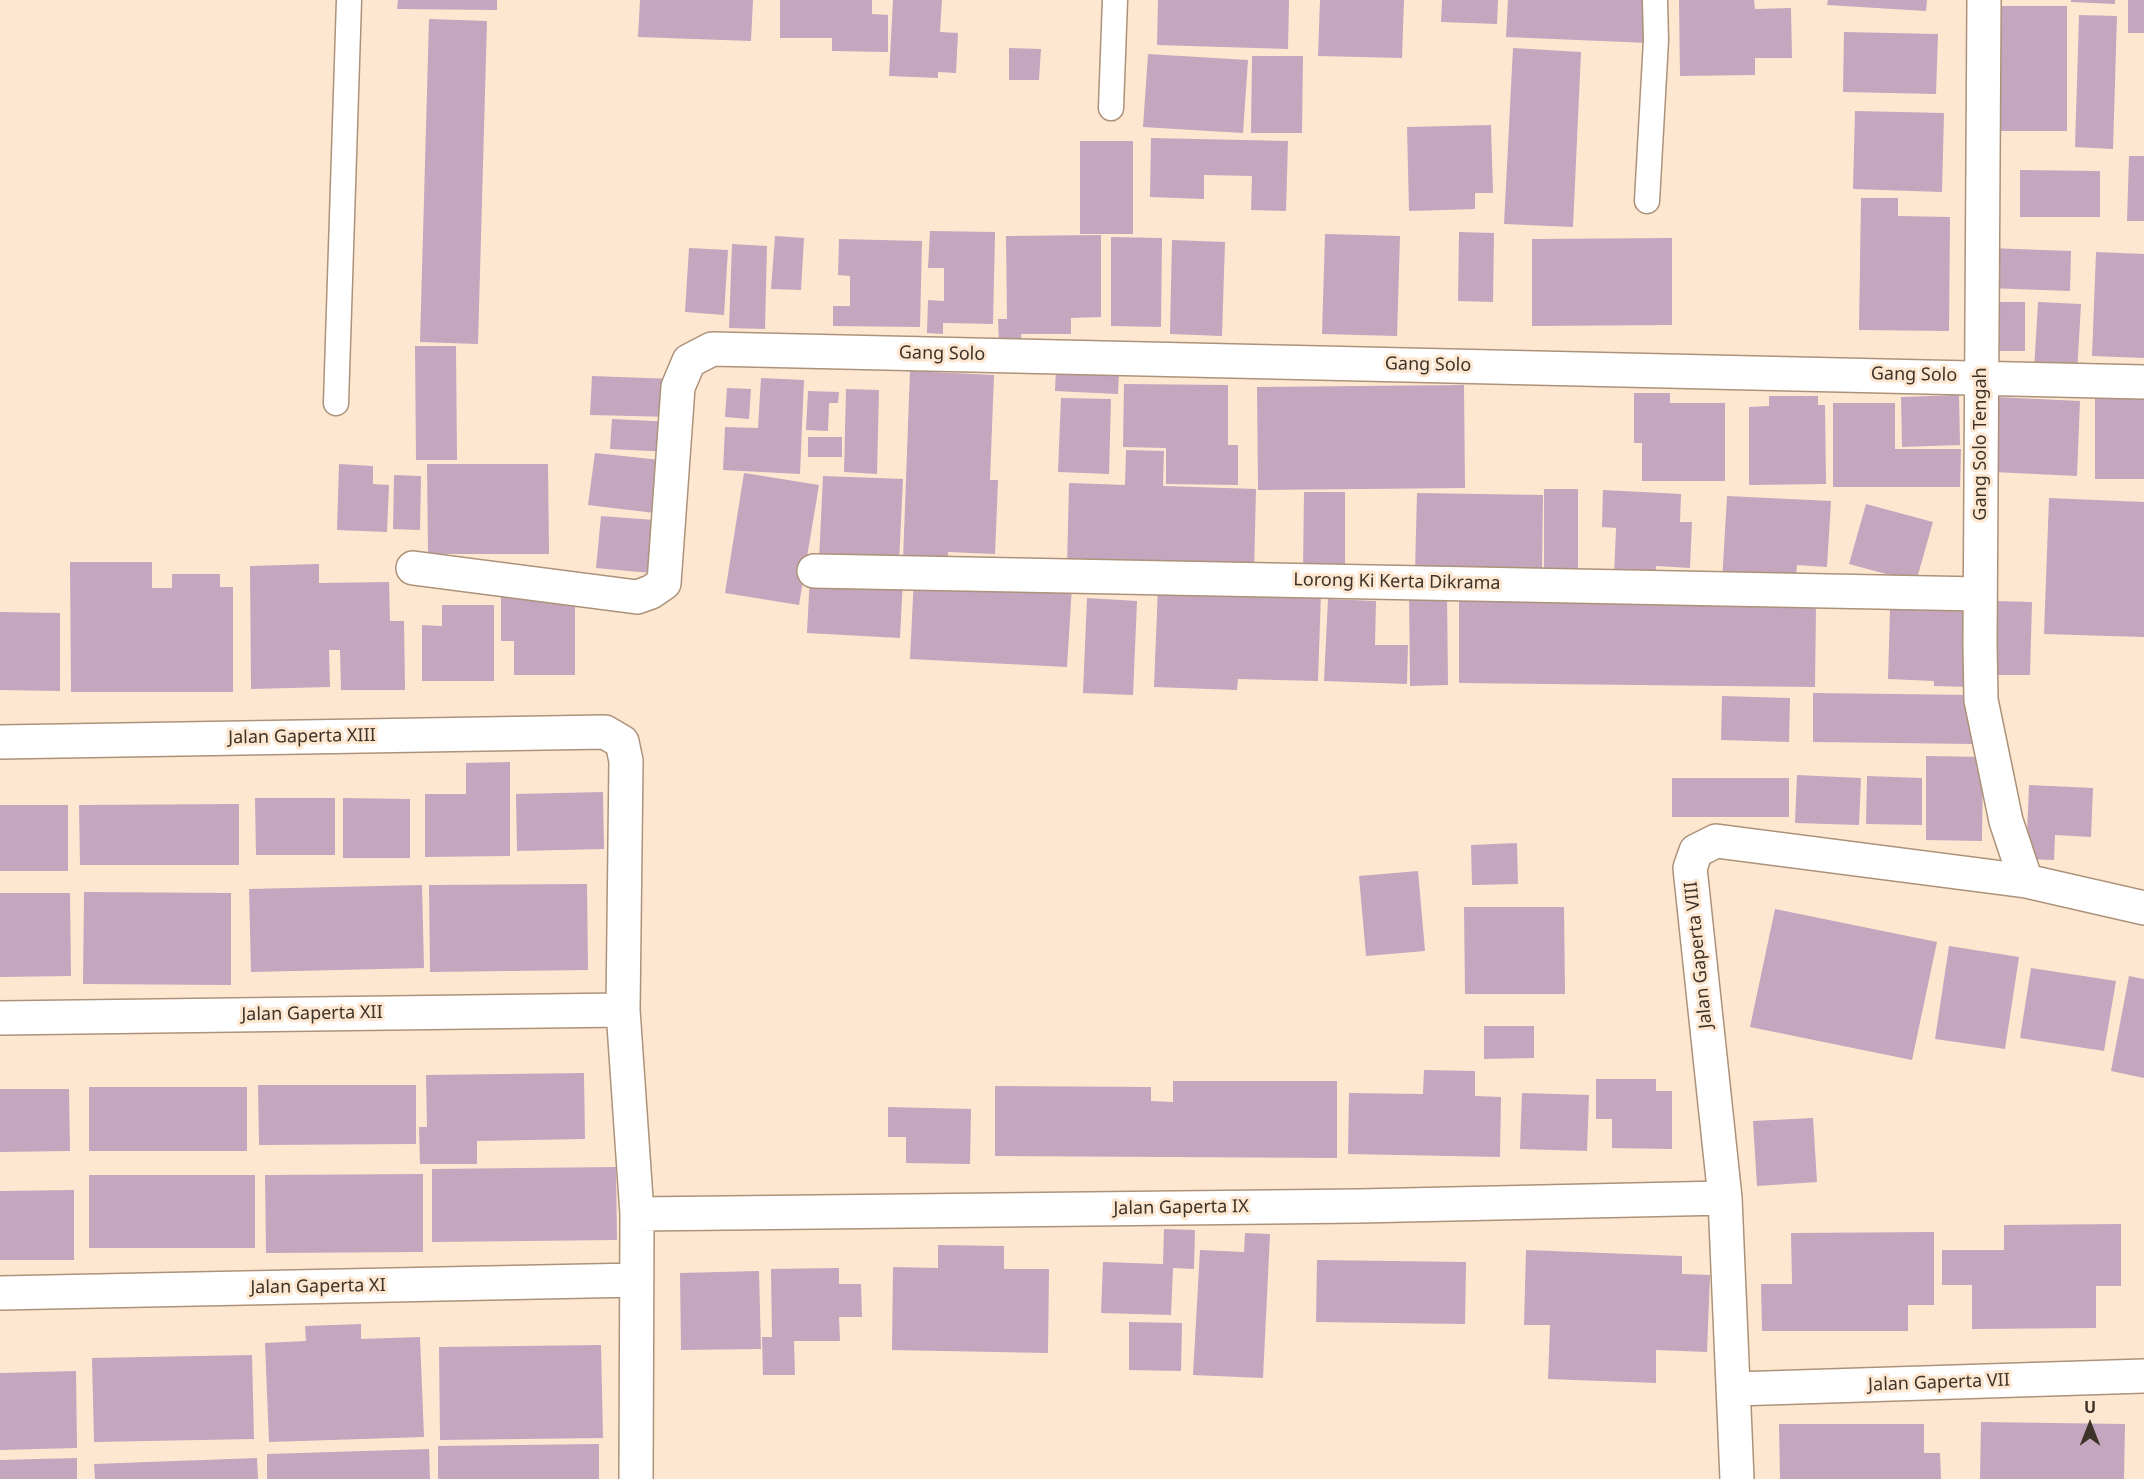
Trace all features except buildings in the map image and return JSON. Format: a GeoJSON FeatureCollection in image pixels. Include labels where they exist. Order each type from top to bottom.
{"type":"FeatureCollection","features":[{"type":"Feature","properties":{"kind":"street","name":"Gang Solo Tengah"},"geometry":{"type":"LineString","coordinates":[[1984,0],[1981,700],[2006,821],[2026,881]]}},
{"type":"Feature","properties":{"kind":"street","name":"Gang Solo"},"geometry":{"type":"LineString","coordinates":[[413,568],[637,597],[651,592],[664,583],[678,387],[689,361],[712,350],[2144,382]]}},
{"type":"Feature","properties":{"kind":"street","name":"Lorong Ki Kerta Dikrama"},"geometry":{"type":"LineString","coordinates":[[814,571],[1980,594]]}},
{"type":"Feature","properties":{"kind":"street","name":"Jalan Gaperta XIII"},"geometry":{"type":"LineString","coordinates":[[0,742],[604,732],[622,742],[626,761],[623,1010]]}},
{"type":"Feature","properties":{"kind":"street","name":"Jalan Gaperta VIII"},"geometry":{"type":"LineString","coordinates":[[1737,1479],[1735,1389],[1725,1198],[1690,868],[1696,851],[1716,841],[2026,881],[2144,908]]}},
{"type":"Feature","properties":{"kind":"street","name":"Jalan Gaperta XII"},"geometry":{"type":"LineString","coordinates":[[0,1018],[623,1010]]}},
{"type":"Feature","properties":{"kind":"street"},"geometry":{"type":"LineString","coordinates":[[623,1010],[637,1214],[636,1479]]}},
{"type":"Feature","properties":{"kind":"street","name":"Jalan Gaperta IX"},"geometry":{"type":"LineString","coordinates":[[637,1214],[1359,1206],[1725,1198]]}},
{"type":"Feature","properties":{"kind":"street","name":"Jalan Gaperta XI"},"geometry":{"type":"LineString","coordinates":[[0,1293],[637,1280]]}},
{"type":"Feature","properties":{"kind":"street","name":"Jalan Gaperta VII"},"geometry":{"type":"LineString","coordinates":[[1735,1389],[2144,1376]]}},
{"type":"Feature","properties":{"kind":"lane"},"geometry":{"type":"LineString","coordinates":[[336,403],[349,0]]}},
{"type":"Feature","properties":{"kind":"lane"},"geometry":{"type":"LineString","coordinates":[[1111,108],[1115,0]]}},
{"type":"Feature","properties":{"kind":"lane"},"geometry":{"type":"LineString","coordinates":[[1647,201],[1656,0]]}}]}
